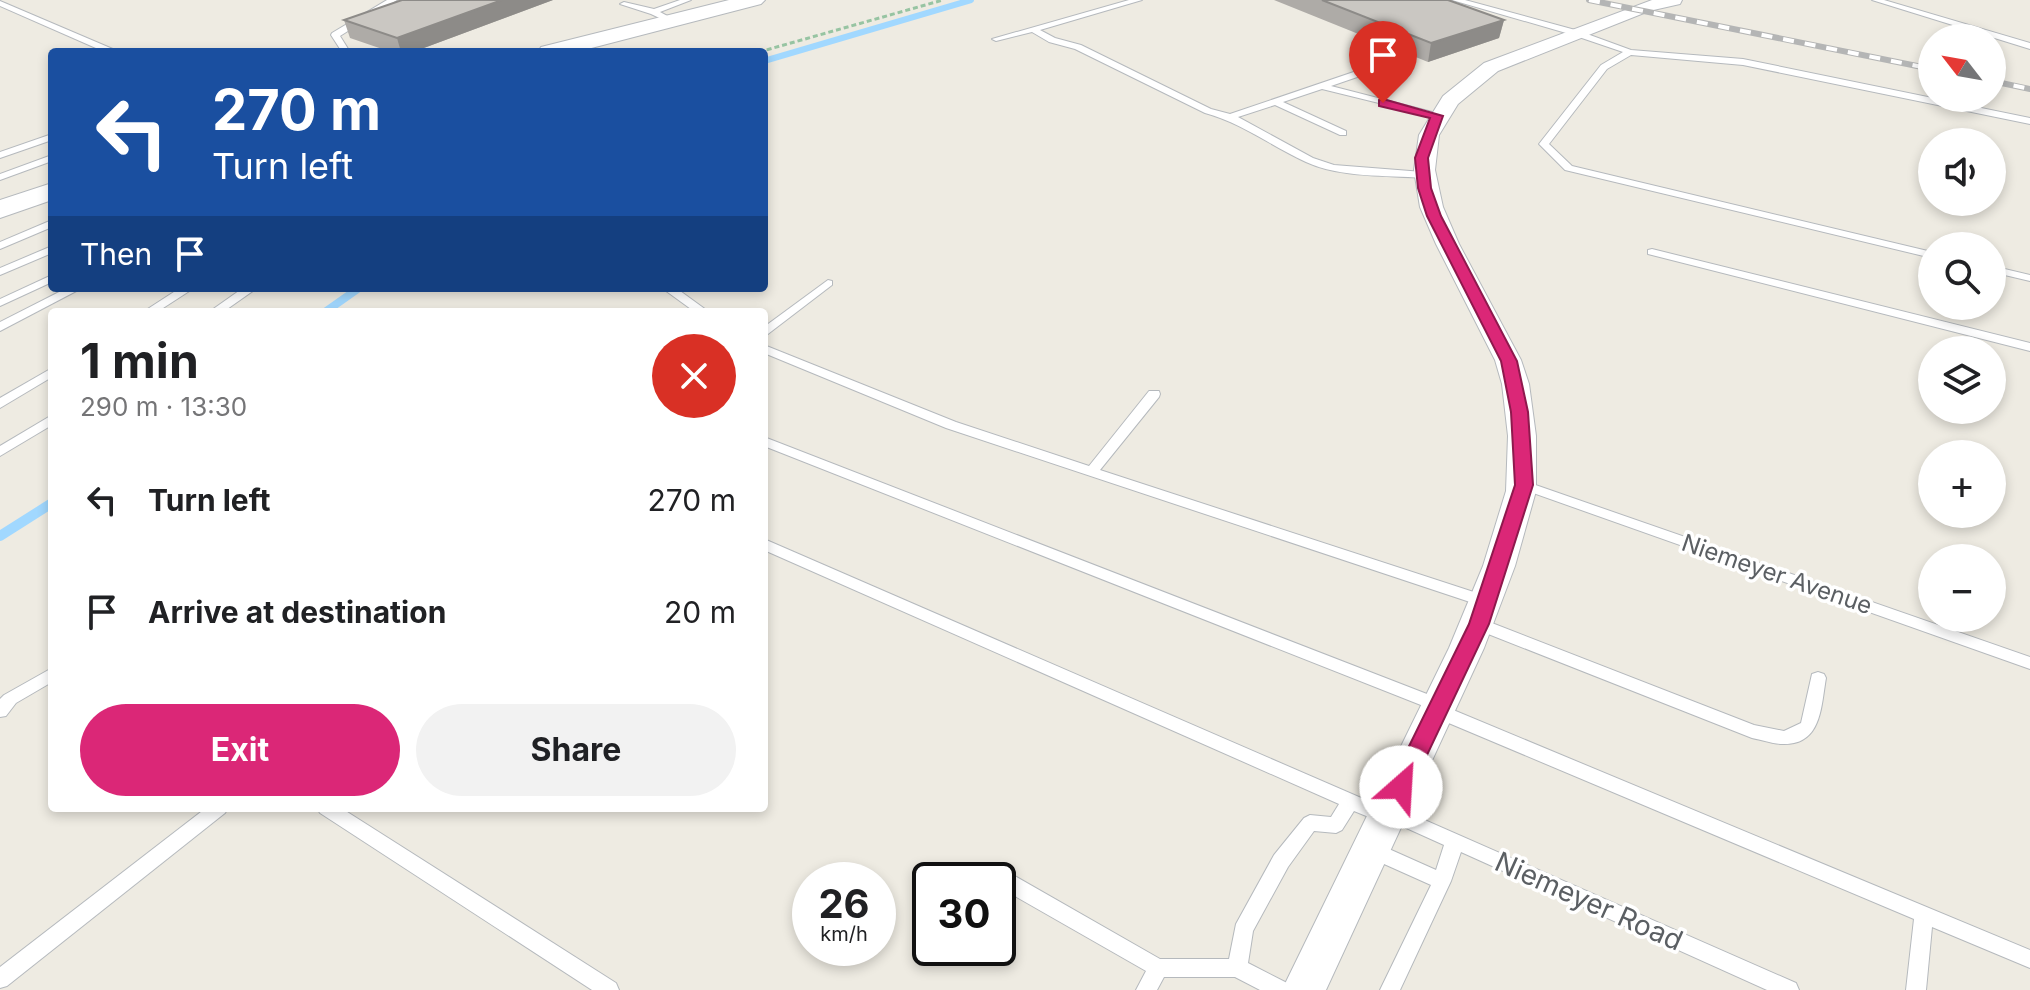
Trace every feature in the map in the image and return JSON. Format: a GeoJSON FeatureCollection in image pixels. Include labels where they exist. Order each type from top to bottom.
{"type":"FeatureCollection","features":[{"type":"Feature","properties":{"kind":"street"},"geometry":{"type":"LineString","coordinates":[[562,48],[662,16],[754,0]]}},
{"type":"Feature","properties":{"kind":"street"},"geometry":{"type":"LineString","coordinates":[[1304,990],[1483,613],[1524,485],[1520,412],[1509,361],[1434,216],[1423,175],[1422,158],[1437,116],[1469,81],[1491,67],[1644,7],[1674,0]]}},
{"type":"Feature","properties":{"kind":"street"},"geometry":{"type":"LineString","coordinates":[[2,208],[48,192]]}},
{"type":"Feature","properties":{"kind":"lane"},"geometry":{"type":"LineString","coordinates":[[343,48],[335,35],[393,0]]}},
{"type":"Feature","properties":{"kind":"lane"},"geometry":{"type":"LineString","coordinates":[[624,4],[662,16],[687,0]]}},
{"type":"Feature","properties":{"kind":"lane"},"geometry":{"type":"LineString","coordinates":[[996,39],[1138,0]]}},
{"type":"Feature","properties":{"kind":"lane"},"geometry":{"type":"LineString","coordinates":[[1456,0],[1576,33],[1630,52],[1743,62],[2030,121]]}},
{"type":"Feature","properties":{"kind":"lane"},"geometry":{"type":"LineString","coordinates":[[1876,0],[2030,46]]}},
{"type":"Feature","properties":{"kind":"lane"},"geometry":{"type":"LineString","coordinates":[[0,3],[103,48]]}},
{"type":"Feature","properties":{"kind":"lane"},"geometry":{"type":"LineString","coordinates":[[1033,29],[1052,40],[1078,47],[1208,111],[1230,117],[1310,160],[1333,168],[1423,175]]}},
{"type":"Feature","properties":{"kind":"lane"},"geometry":{"type":"LineString","coordinates":[[1630,52],[1604,67],[1544,144],[1569,168],[1918,252]]}},
{"type":"Feature","properties":{"kind":"lane"},"geometry":{"type":"LineString","coordinates":[[1230,117],[1392,62]]}},
{"type":"Feature","properties":{"kind":"lane"},"geometry":{"type":"LineString","coordinates":[[1322,86],[1437,116]]}},
{"type":"Feature","properties":{"kind":"lane"},"geometry":{"type":"LineString","coordinates":[[1276,102],[1343,133]]}},
{"type":"Feature","properties":{"kind":"lane"},"geometry":{"type":"LineString","coordinates":[[0,155],[48,138]]}},
{"type":"Feature","properties":{"kind":"lane"},"geometry":{"type":"LineString","coordinates":[[0,177],[48,159]]}},
{"type":"Feature","properties":{"kind":"lane"},"geometry":{"type":"LineString","coordinates":[[0,246],[48,225]]}},
{"type":"Feature","properties":{"kind":"lane"},"geometry":{"type":"LineString","coordinates":[[0,272],[48,251]]}},
{"type":"Feature","properties":{"kind":"lane"},"geometry":{"type":"LineString","coordinates":[[1652,252],[2030,347]]}},
{"type":"Feature","properties":{"kind":"lane"},"geometry":{"type":"LineString","coordinates":[[2006,272],[2030,278]]}},
{"type":"Feature","properties":{"kind":"lane"},"geometry":{"type":"LineString","coordinates":[[0,303],[48,280]]}},
{"type":"Feature","properties":{"kind":"lane"},"geometry":{"type":"LineString","coordinates":[[768,330],[828,283]]}},
{"type":"Feature","properties":{"kind":"lane"},"geometry":{"type":"LineString","coordinates":[[0,327],[68,292]]}},
{"type":"Feature","properties":{"kind":"lane"},"geometry":{"type":"LineString","coordinates":[[156,308],[182,292]]}},
{"type":"Feature","properties":{"kind":"lane"},"geometry":{"type":"LineString","coordinates":[[221,308],[245,292]]}},
{"type":"Feature","properties":{"kind":"lane"},"geometry":{"type":"LineString","coordinates":[[674,292],[697,308]]}},
{"type":"Feature","properties":{"kind":"lane"},"geometry":{"type":"LineString","coordinates":[[768,351],[951,425],[1092,471],[1483,613],[1721,720],[1784,738],[1798,734],[1809,726],[1818,678]]}},
{"type":"Feature","properties":{"kind":"lane"},"geometry":{"type":"LineString","coordinates":[[0,404],[48,374]]}},
{"type":"Feature","properties":{"kind":"lane"},"geometry":{"type":"LineString","coordinates":[[1092,471],[1154,394]]}},
{"type":"Feature","properties":{"kind":"lane"},"geometry":{"type":"LineString","coordinates":[[0,452],[48,422]]}},
{"type":"Feature","properties":{"kind":"lane"},"geometry":{"type":"LineString","coordinates":[[768,443],[1438,708],[2030,959]]}},
{"type":"Feature","properties":{"kind":"lane","name":"Niemeyer Avenue"},"geometry":{"type":"LineString","coordinates":[[1524,485],[2030,663]]}},
{"type":"Feature","properties":{"kind":"lane","name":"Niemeyer Road"},"geometry":{"type":"LineString","coordinates":[[768,546],[1350,802],[1455,841],[1789,990]]}},
{"type":"Feature","properties":{"kind":"lane"},"geometry":{"type":"LineString","coordinates":[[0,711],[10,699],[48,676]]}},
{"type":"Feature","properties":{"kind":"lane"},"geometry":{"type":"LineString","coordinates":[[1237,968],[1243,930],[1281,861],[1310,823],[1336,825],[1350,802]]}},
{"type":"Feature","properties":{"kind":"lane"},"geometry":{"type":"LineString","coordinates":[[0,979],[214,812]]}},
{"type":"Feature","properties":{"kind":"lane"},"geometry":{"type":"LineString","coordinates":[[332,812],[609,990]]}},
{"type":"Feature","properties":{"kind":"lane"},"geometry":{"type":"LineString","coordinates":[[1390,990],[1442,881],[1455,841]]}},
{"type":"Feature","properties":{"kind":"lane"},"geometry":{"type":"LineString","coordinates":[[1371,849],[1442,881]]}},
{"type":"Feature","properties":{"kind":"lane"},"geometry":{"type":"LineString","coordinates":[[1016,887],[1158,968],[1237,968],[1280,990]]}},
{"type":"Feature","properties":{"kind":"lane"},"geometry":{"type":"LineString","coordinates":[[1916,990],[1924,914]]}},
{"type":"Feature","properties":{"kind":"lane"},"geometry":{"type":"LineString","coordinates":[[1146,990],[1158,968]]}},
{"type":"Feature","properties":{"kind":"path"},"geometry":{"type":"LineString","coordinates":[[768,49],[943,0]]}},
{"type":"Feature","properties":{"kind":"building"},"geometry":{"type":"Polygon","coordinates":[[[402,0],[502,0],[397,38],[344,20],[402,0]]]}},
{"type":"Feature","properties":{"kind":"building"},"geometry":{"type":"Polygon","coordinates":[[[1322,0],[1448,0],[1504,20],[1431,43],[1322,0]]]}},
{"type":"Feature","properties":{"kind":"waterway"},"geometry":{"type":"LineString","coordinates":[[768,60],[971,0]]}},
{"type":"Feature","properties":{"kind":"waterway"},"geometry":{"type":"LineString","coordinates":[[331,308],[353,292]]}},
{"type":"Feature","properties":{"kind":"waterway"},"geometry":{"type":"LineString","coordinates":[[0,536],[48,506]]}},
{"type":"Feature","properties":{"kind":"railway"},"geometry":{"type":"LineString","coordinates":[[1589,0],[1918,66]]}},
{"type":"Feature","properties":{"kind":"railway"},"geometry":{"type":"LineString","coordinates":[[2006,84],[2030,89]]}},
{"type":"Feature","properties":{"kind":"route"},"geometry":{"type":"LineString","coordinates":[[1383,103],[1437,116],[1422,158],[1425,188],[1434,216],[1509,361],[1520,412],[1524,485],[1479,624],[1401,787]]}}]}
